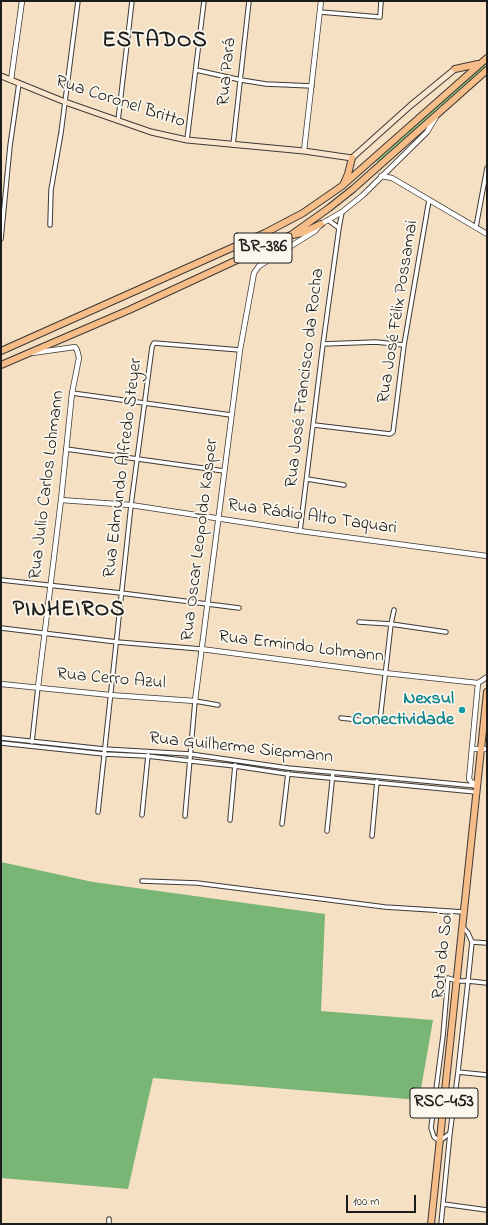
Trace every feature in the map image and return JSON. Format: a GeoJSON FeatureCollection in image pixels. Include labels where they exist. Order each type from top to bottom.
{"type":"FeatureCollection","features":[{"type":"Feature","properties":{"kind":"highway"},"geometry":{"type":"LineString","coordinates":[[455,69],[471,66],[485,60]]}},
{"type":"Feature","properties":{"kind":"highway","name":"BR-386"},"geometry":{"type":"LineString","coordinates":[[1,352],[265,233],[304,213],[342,186],[485,60]]}},
{"type":"Feature","properties":{"kind":"highway","name":"BR-386"},"geometry":{"type":"LineString","coordinates":[[1,365],[29,354],[234,262],[290,235],[329,208],[353,188],[487,70]]}},
{"type":"Feature","properties":{"kind":"highway"},"geometry":{"type":"LineString","coordinates":[[342,186],[348,174],[352,158]]}},
{"type":"Feature","properties":{"kind":"highway"},"geometry":{"type":"LineString","coordinates":[[290,235],[302,233],[321,224]]}},
{"type":"Feature","properties":{"kind":"highway","name":"Rota do Sol"},"geometry":{"type":"LineString","coordinates":[[431,1224],[438,1174],[440,1141],[477,787],[484,749],[487,692]]}},
{"type":"Feature","properties":{"kind":"main road"},"geometry":{"type":"LineString","coordinates":[[352,158],[410,106],[455,69]]}},
{"type":"Feature","properties":{"kind":"main road","name":"Rua Coronel Britto"},"geometry":{"type":"LineString","coordinates":[[1,76],[118,122],[151,132],[187,140],[304,151],[352,158]]}},
{"type":"Feature","properties":{"kind":"street"},"geometry":{"type":"LineString","coordinates":[[12,80],[22,1]]}},
{"type":"Feature","properties":{"kind":"street"},"geometry":{"type":"LineString","coordinates":[[50,225],[51,190],[65,102],[78,1]]}},
{"type":"Feature","properties":{"kind":"street"},"geometry":{"type":"LineString","coordinates":[[118,122],[132,1]]}},
{"type":"Feature","properties":{"kind":"street"},"geometry":{"type":"LineString","coordinates":[[187,140],[204,1]]}},
{"type":"Feature","properties":{"kind":"street","name":"Rua Pará"},"geometry":{"type":"LineString","coordinates":[[233,145],[249,1]]}},
{"type":"Feature","properties":{"kind":"street"},"geometry":{"type":"LineString","coordinates":[[304,151],[321,1]]}},
{"type":"Feature","properties":{"kind":"street"},"geometry":{"type":"LineString","coordinates":[[320,12],[380,18],[382,1]]}},
{"type":"Feature","properties":{"kind":"street"},"geometry":{"type":"LineString","coordinates":[[196,70],[241,80],[281,85],[312,86]]}},
{"type":"Feature","properties":{"kind":"street"},"geometry":{"type":"LineString","coordinates":[[1,239],[10,146],[19,83]]}},
{"type":"Feature","properties":{"kind":"street"},"geometry":{"type":"LineString","coordinates":[[321,224],[342,212],[363,195],[427,132],[436,115]]}},
{"type":"Feature","properties":{"kind":"street"},"geometry":{"type":"LineString","coordinates":[[476,227],[487,168]]}},
{"type":"Feature","properties":{"kind":"street"},"geometry":{"type":"LineString","coordinates":[[387,170],[392,178]]}},
{"type":"Feature","properties":{"kind":"street"},"geometry":{"type":"LineString","coordinates":[[381,176],[392,178],[487,234]]}},
{"type":"Feature","properties":{"kind":"street","name":"Rua José Félix Possamai"},"geometry":{"type":"LineString","coordinates":[[314,425],[390,434],[393,432],[404,345],[430,200]]}},
{"type":"Feature","properties":{"kind":"street","name":"Rua José Francisco da Rocha"},"geometry":{"type":"LineString","coordinates":[[300,531],[323,344],[342,212]]}},
{"type":"Feature","properties":{"kind":"street"},"geometry":{"type":"LineString","coordinates":[[328,220],[339,228]]}},
{"type":"Feature","properties":{"kind":"street","name":"Rua Oscar Leopoldo Kasper"},"geometry":{"type":"LineString","coordinates":[[185,816],[201,649],[231,415],[252,277],[255,270],[315,231],[321,224]]}},
{"type":"Feature","properties":{"kind":"street"},"geometry":{"type":"LineString","coordinates":[[323,344],[376,342],[404,345]]}},
{"type":"Feature","properties":{"kind":"street","name":"Rua Edmundo Alfredo Steyer"},"geometry":{"type":"LineString","coordinates":[[98,812],[131,505],[152,347],[154,343],[240,350]]}},
{"type":"Feature","properties":{"kind":"street","name":"Rua Julio Carlos Lohmann"},"geometry":{"type":"LineString","coordinates":[[29,354],[74,347],[78,350],[79,358],[72,393],[32,746]]}},
{"type":"Feature","properties":{"kind":"street"},"geometry":{"type":"LineString","coordinates":[[72,393],[231,415]]}},
{"type":"Feature","properties":{"kind":"street"},"geometry":{"type":"LineString","coordinates":[[66,449],[224,471]]}},
{"type":"Feature","properties":{"kind":"street"},"geometry":{"type":"LineString","coordinates":[[307,479],[344,485]]}},
{"type":"Feature","properties":{"kind":"street","name":"Rua Rádio Alto Taquari"},"geometry":{"type":"LineString","coordinates":[[61,500],[131,505],[300,531],[487,556]]}},
{"type":"Feature","properties":{"kind":"street"},"geometry":{"type":"LineString","coordinates":[[1,580],[239,608]]}},
{"type":"Feature","properties":{"kind":"street"},"geometry":{"type":"LineString","coordinates":[[341,718],[376,722],[380,720],[391,624],[394,610]]}},
{"type":"Feature","properties":{"kind":"street"},"geometry":{"type":"LineString","coordinates":[[359,622],[391,624],[446,632]]}},
{"type":"Feature","properties":{"kind":"street","name":"Rua Ermindo Lohmann"},"geometry":{"type":"LineString","coordinates":[[1,628],[117,642],[201,649],[385,673],[478,683]]}},
{"type":"Feature","properties":{"kind":"street"},"geometry":{"type":"LineString","coordinates":[[469,791],[478,683],[487,677]]}},
{"type":"Feature","properties":{"kind":"street","name":"Rua Cerro Azul"},"geometry":{"type":"LineString","coordinates":[[1,684],[110,695],[195,701],[218,705]]}},
{"type":"Feature","properties":{"kind":"street","name":"Rua Guilherme Siepmann"},"geometry":{"type":"LineString","coordinates":[[1,738],[104,749],[190,754],[288,768],[470,784]]}},
{"type":"Feature","properties":{"kind":"street","name":"Rua Guilherme Siepmann"},"geometry":{"type":"LineString","coordinates":[[1,743],[104,754],[190,760],[288,774],[469,791],[477,787]]}},
{"type":"Feature","properties":{"kind":"street"},"geometry":{"type":"LineString","coordinates":[[472,749],[484,749]]}},
{"type":"Feature","properties":{"kind":"street"},"geometry":{"type":"LineString","coordinates":[[142,816],[148,751]]}},
{"type":"Feature","properties":{"kind":"street"},"geometry":{"type":"LineString","coordinates":[[230,820],[235,760]]}},
{"type":"Feature","properties":{"kind":"street"},"geometry":{"type":"LineString","coordinates":[[260,770],[261,763]]}},
{"type":"Feature","properties":{"kind":"street"},"geometry":{"type":"LineString","coordinates":[[282,824],[288,768]]}},
{"type":"Feature","properties":{"kind":"street"},"geometry":{"type":"LineString","coordinates":[[327,830],[333,772]]}},
{"type":"Feature","properties":{"kind":"street"},"geometry":{"type":"LineString","coordinates":[[372,836],[378,776]]}},
{"type":"Feature","properties":{"kind":"street"},"geometry":{"type":"LineString","coordinates":[[470,784],[477,787]]}},
{"type":"Feature","properties":{"kind":"street"},"geometry":{"type":"LineString","coordinates":[[142,881],[197,883],[385,907],[464,912]]}},
{"type":"Feature","properties":{"kind":"street"},"geometry":{"type":"LineString","coordinates":[[441,1224],[472,942],[468,933],[462,926]]}},
{"type":"Feature","properties":{"kind":"street"},"geometry":{"type":"LineString","coordinates":[[472,942],[487,943]]}},
{"type":"Feature","properties":{"kind":"street"},"geometry":{"type":"LineString","coordinates":[[450,1133],[440,1141],[434,1137],[430,1128],[443,1036],[448,978],[457,981],[487,983]]}},
{"type":"Feature","properties":{"kind":"street"},"geometry":{"type":"LineString","coordinates":[[458,1072],[487,1075]]}},
{"type":"Feature","properties":{"kind":"street"},"geometry":{"type":"LineString","coordinates":[[443,1204],[487,1210]]}},
{"type":"Feature","properties":{"kind":"green space"},"geometry":{"type":"Polygon","coordinates":[[[487,62],[487,68],[379,163],[375,160],[487,62]]]}},
{"type":"Feature","properties":{"kind":"green space"},"geometry":{"type":"Polygon","coordinates":[[[1,862],[93,882],[325,914],[321,1011],[433,1020],[419,1100],[153,1078],[128,1189],[1,1178],[1,862]]]}},
{"type":"Feature","properties":{"kind":"place","name":"Nexsul Conectividade"},"geometry":{"type":"Point","coordinates":[462,710]}},
{"type":"Feature","properties":{"kind":"district","name":"ESTADOS"},"geometry":{"type":"Point","coordinates":[155,42]}},
{"type":"Feature","properties":{"kind":"district","name":"PINHEIROS"},"geometry":{"type":"Point","coordinates":[69,611]}}]}
